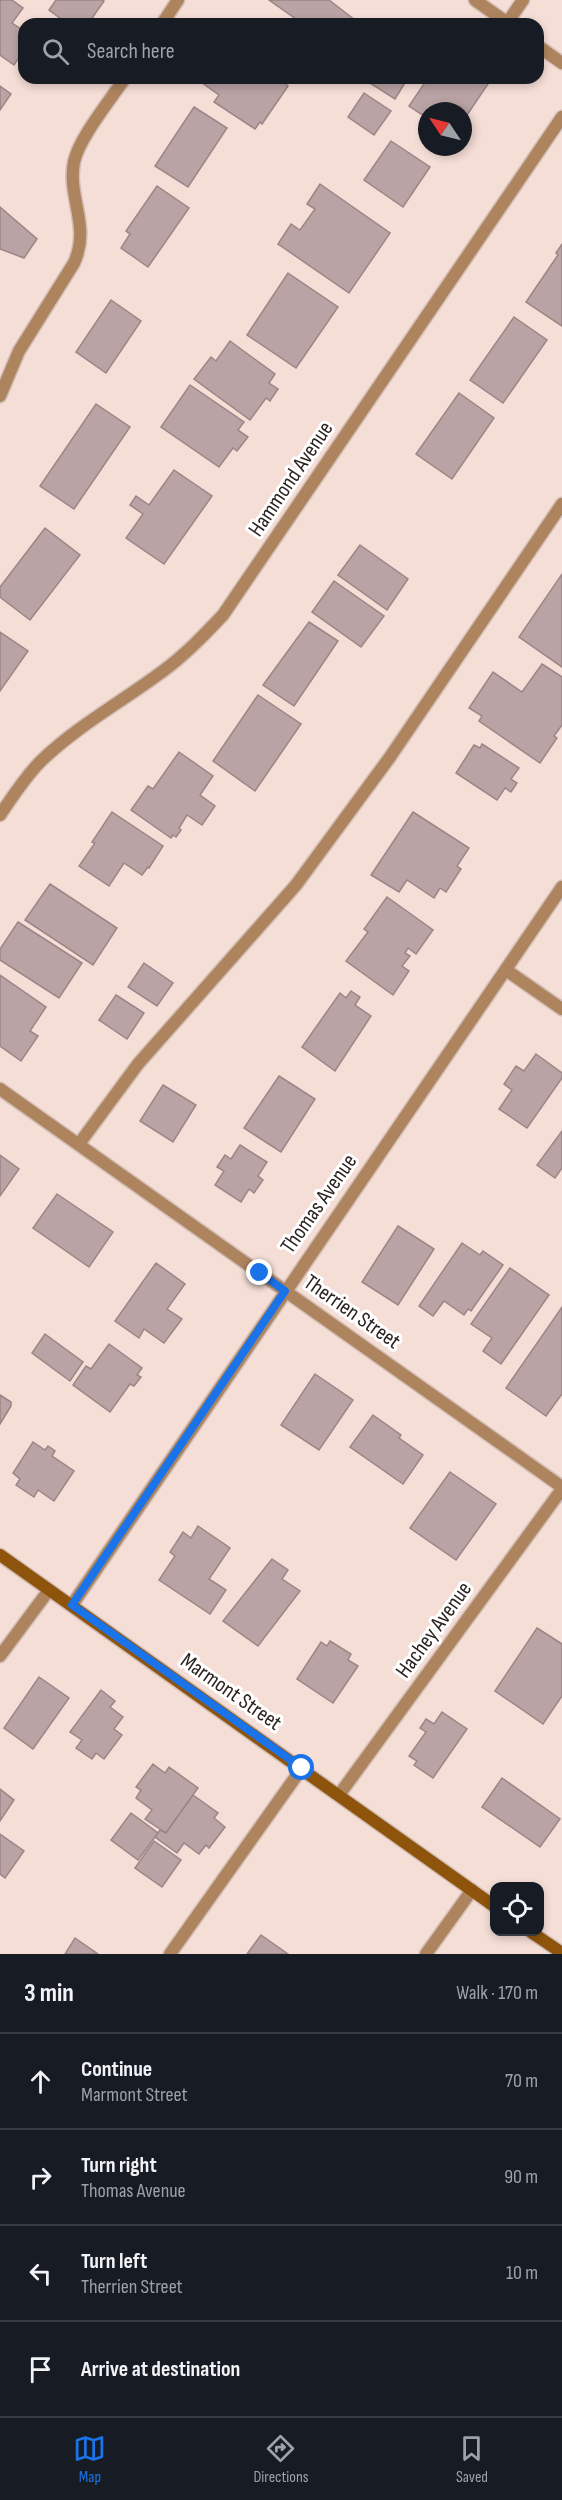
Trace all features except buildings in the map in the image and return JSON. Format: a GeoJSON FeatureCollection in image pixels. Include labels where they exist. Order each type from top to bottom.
{"type":"FeatureCollection","features":[{"type":"Feature","properties":{"kind":"main road","name":"Marmont Street"},"geometry":{"type":"LineString","coordinates":[[0,1555],[490,1903]]}},
{"type":"Feature","properties":{"kind":"main road"},"geometry":{"type":"LineString","coordinates":[[537,1936],[562,1953]]}},
{"type":"Feature","properties":{"kind":"street"},"geometry":{"type":"LineString","coordinates":[[166,18],[178,0]]}},
{"type":"Feature","properties":{"kind":"street"},"geometry":{"type":"LineString","coordinates":[[475,0],[501,18]]}},
{"type":"Feature","properties":{"kind":"street"},"geometry":{"type":"LineString","coordinates":[[511,18],[523,0]]}},
{"type":"Feature","properties":{"kind":"street"},"geometry":{"type":"LineString","coordinates":[[544,50],[562,63]]}},
{"type":"Feature","properties":{"kind":"street"},"geometry":{"type":"LineString","coordinates":[[0,396],[19,351],[81,249],[82,231],[73,177],[74,161],[81,144],[121,84]]}},
{"type":"Feature","properties":{"kind":"street","name":"Hammond Avenue"},"geometry":{"type":"LineString","coordinates":[[0,815],[25,779],[43,759],[68,738],[170,666],[196,644],[223,615],[562,117]]}},
{"type":"Feature","properties":{"kind":"street"},"geometry":{"type":"LineString","coordinates":[[79,1144],[138,1064],[296,885],[390,757],[562,504]]}},
{"type":"Feature","properties":{"kind":"street","name":"Thomas Avenue"},"geometry":{"type":"LineString","coordinates":[[72,1605],[562,887]]}},
{"type":"Feature","properties":{"kind":"street"},"geometry":{"type":"LineString","coordinates":[[506,970],[562,1009]]}},
{"type":"Feature","properties":{"kind":"street","name":"Therrien Street"},"geometry":{"type":"LineString","coordinates":[[0,1089],[562,1488]]}},
{"type":"Feature","properties":{"kind":"street","name":"Hachey Avenue"},"geometry":{"type":"LineString","coordinates":[[339,1795],[562,1488]]}},
{"type":"Feature","properties":{"kind":"street"},"geometry":{"type":"LineString","coordinates":[[0,1656],[49,1590]]}},
{"type":"Feature","properties":{"kind":"street"},"geometry":{"type":"LineString","coordinates":[[170,1954],[302,1768]]}},
{"type":"Feature","properties":{"kind":"street"},"geometry":{"type":"LineString","coordinates":[[426,1954],[472,1890]]}},
{"type":"Feature","properties":{"kind":"route"},"geometry":{"type":"LineString","coordinates":[[260,1273],[285,1291],[72,1605],[302,1768]]}}]}
